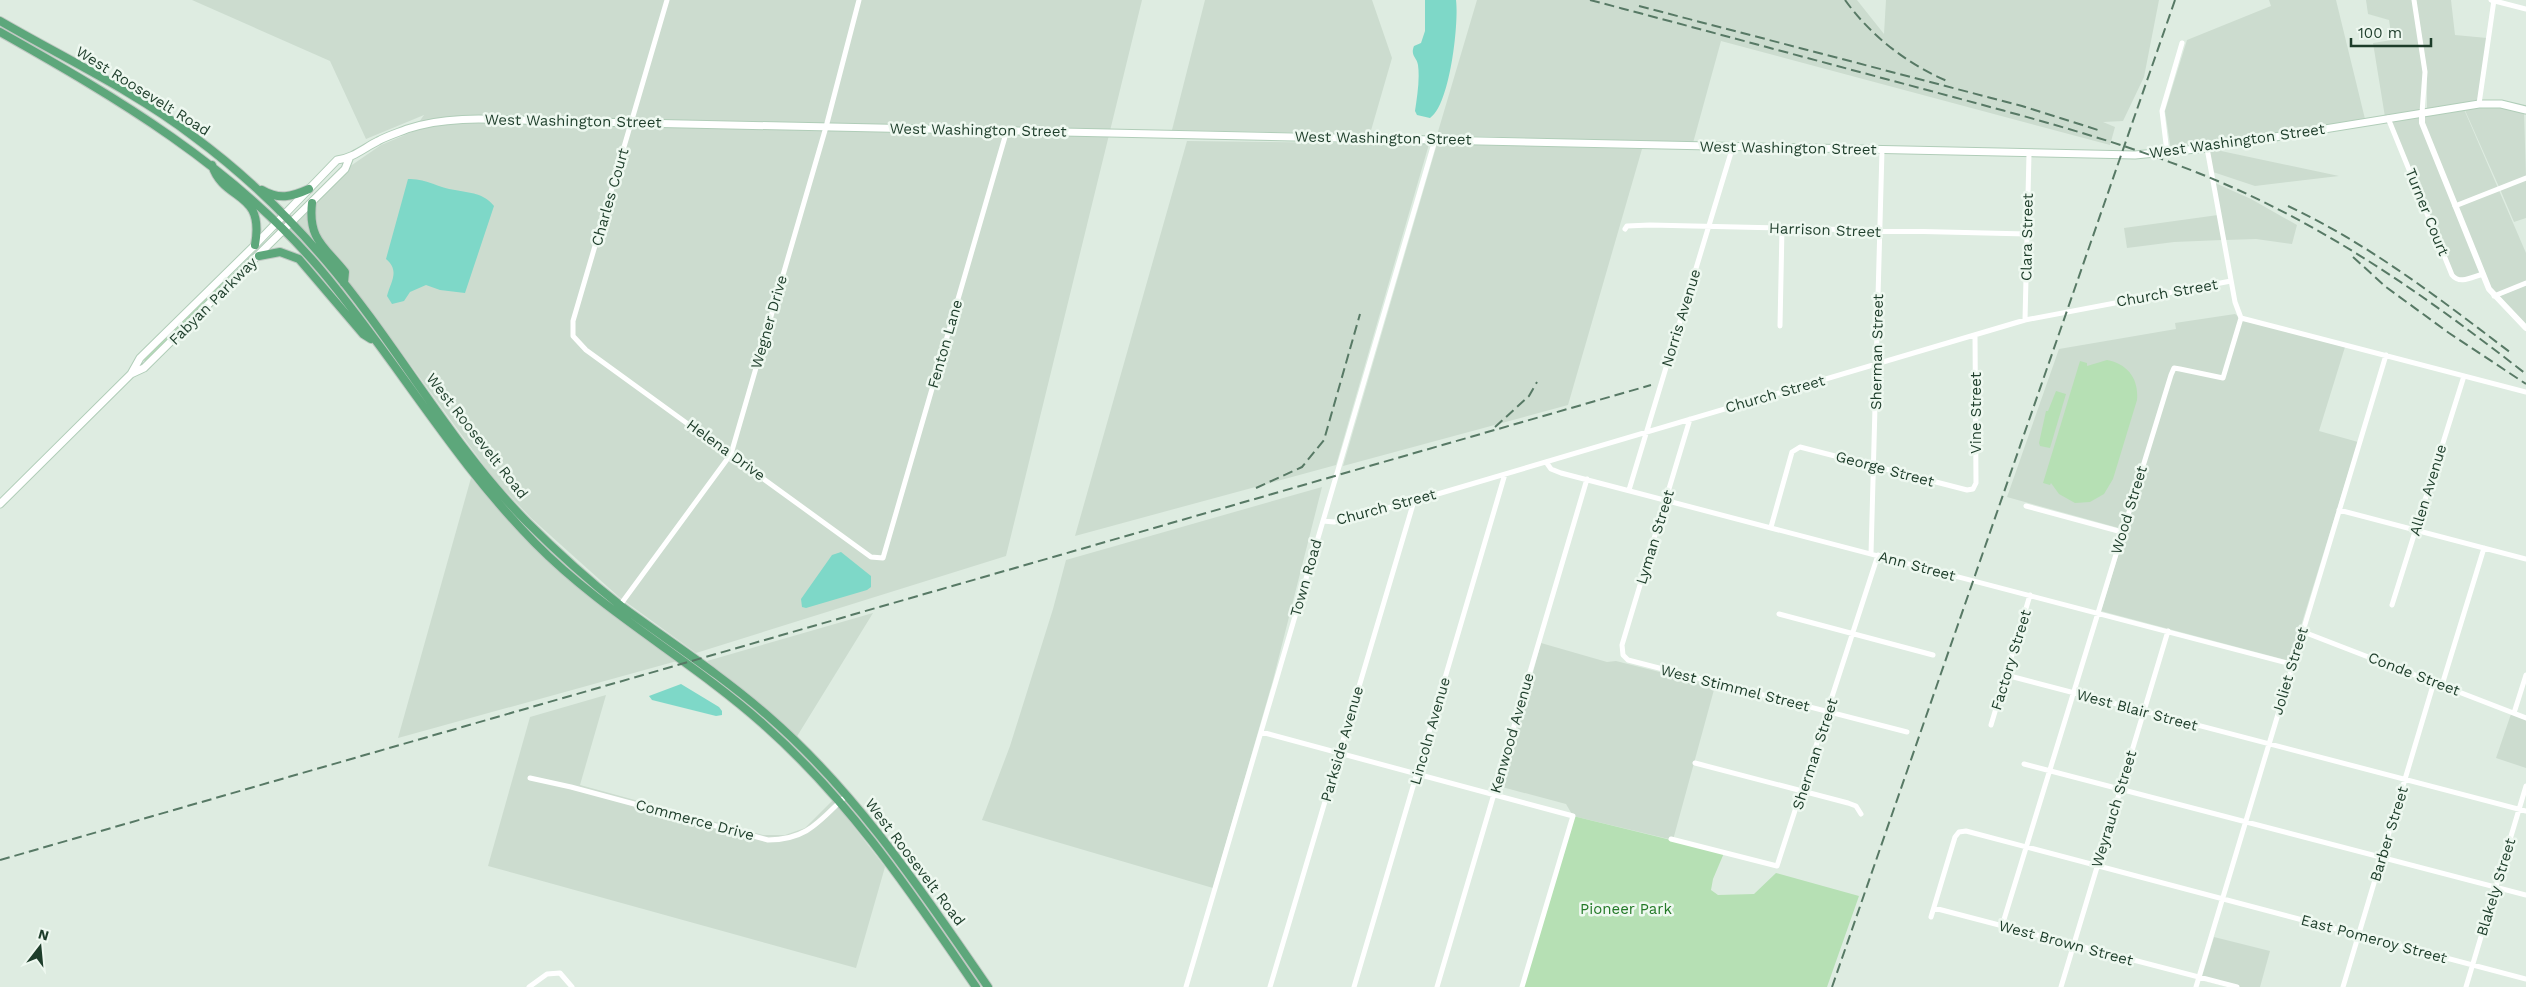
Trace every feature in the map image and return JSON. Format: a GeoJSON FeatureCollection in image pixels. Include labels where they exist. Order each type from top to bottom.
{"type":"FeatureCollection","features":[{"type":"Feature","properties":{"kind":"main road","name":"West Roosevelt Road"},"geometry":{"type":"LineString","coordinates":[[0,21],[155,111],[193,136],[248,181],[284,215],[344,282],[478,466],[511,506],[581,573],[620,605],[754,704],[804,749],[847,795],[895,853],[988,987]]}},
{"type":"Feature","properties":{"kind":"main road","name":"West Roosevelt Road"},"geometry":{"type":"LineString","coordinates":[[0,32],[109,94],[212,165],[276,222],[320,270],[472,473],[509,516],[570,576],[615,612],[747,710],[798,757],[840,801],[900,874],[976,987]]}},
{"type":"Feature","properties":{"kind":"main road","name":"West Washington Street"},"geometry":{"type":"LineString","coordinates":[[276,222],[337,160],[349,159],[379,140],[408,129],[440,122],[472,120],[2135,155],[2207,148],[2478,104],[2500,104],[2526,111]]}},
{"type":"Feature","properties":{"kind":"main road","name":"West Washington Street"},"geometry":{"type":"LineString","coordinates":[[292,223],[345,169],[349,159]]}},
{"type":"Feature","properties":{"kind":"main road"},"geometry":{"type":"LineString","coordinates":[[212,165],[215,176],[252,209],[258,226],[255,245]]}},
{"type":"Feature","properties":{"kind":"main road"},"geometry":{"type":"LineString","coordinates":[[248,181],[272,196],[293,196],[309,189]]}},
{"type":"Feature","properties":{"kind":"main road"},"geometry":{"type":"LineString","coordinates":[[312,203],[310,220],[315,235],[345,272],[344,282]]}},
{"type":"Feature","properties":{"kind":"main road","name":"Fabyan Parkway"},"geometry":{"type":"LineString","coordinates":[[0,504],[131,374],[140,358],[276,222]]}},
{"type":"Feature","properties":{"kind":"main road","name":"Fabyan Parkway"},"geometry":{"type":"LineString","coordinates":[[131,374],[144,368],[292,223]]}},
{"type":"Feature","properties":{"kind":"main road"},"geometry":{"type":"LineString","coordinates":[[259,256],[280,252],[299,259],[363,334],[376,343]]}},
{"type":"Feature","properties":{"kind":"street","name":"Charles Court"},"geometry":{"type":"LineString","coordinates":[[572,336],[573,321],[666,0]]}},
{"type":"Feature","properties":{"kind":"street","name":"Wegner Drive"},"geometry":{"type":"LineString","coordinates":[[615,612],[731,454],[826,127],[859,0]]}},
{"type":"Feature","properties":{"kind":"street"},"geometry":{"type":"LineString","coordinates":[[2414,0],[2425,72],[2422,123],[2483,274],[2494,296],[2526,328]]}},
{"type":"Feature","properties":{"kind":"street"},"geometry":{"type":"LineString","coordinates":[[2478,104],[2493,0],[2526,9]]}},
{"type":"Feature","properties":{"kind":"street"},"geometry":{"type":"LineString","coordinates":[[2167,152],[2162,111],[2182,43]]}},
{"type":"Feature","properties":{"kind":"street","name":"Turner Court"},"geometry":{"type":"LineString","coordinates":[[2388,118],[2452,275],[2455,278],[2464,280],[2483,274]]}},
{"type":"Feature","properties":{"kind":"street","name":"Fenton Lane"},"geometry":{"type":"LineString","coordinates":[[882,558],[1007,130]]}},
{"type":"Feature","properties":{"kind":"street","name":"Town Road"},"geometry":{"type":"LineString","coordinates":[[1186,987],[1435,140]]}},
{"type":"Feature","properties":{"kind":"street","name":"Norris Avenue"},"geometry":{"type":"LineString","coordinates":[[1629,490],[1733,146]]}},
{"type":"Feature","properties":{"kind":"street"},"geometry":{"type":"LineString","coordinates":[[2207,148],[2235,304],[2241,318],[2526,392]]}},
{"type":"Feature","properties":{"kind":"street","name":"Sherman Street"},"geometry":{"type":"LineString","coordinates":[[1871,554],[1882,150]]}},
{"type":"Feature","properties":{"kind":"street","name":"Clara Street"},"geometry":{"type":"LineString","coordinates":[[2024,320],[2029,154]]}},
{"type":"Feature","properties":{"kind":"street"},"geometry":{"type":"LineString","coordinates":[[2455,206],[2526,178]]}},
{"type":"Feature","properties":{"kind":"street","name":"Harrison Street"},"geometry":{"type":"LineString","coordinates":[[1626,229],[1626,226],[1650,225],[2027,234]]}},
{"type":"Feature","properties":{"kind":"street"},"geometry":{"type":"LineString","coordinates":[[1780,326],[1782,228]]}},
{"type":"Feature","properties":{"kind":"street","name":"Church Street"},"geometry":{"type":"LineString","coordinates":[[1323,521],[1334,522],[1414,501],[2024,320],[2231,281]]}},
{"type":"Feature","properties":{"kind":"street"},"geometry":{"type":"LineString","coordinates":[[2494,296],[2526,282]]}},
{"type":"Feature","properties":{"kind":"street","name":"Wood Street"},"geometry":{"type":"LineString","coordinates":[[2002,926],[2172,372],[2174,368],[2180,368],[2223,378],[2241,318]]}},
{"type":"Feature","properties":{"kind":"street","name":"Helena Drive"},"geometry":{"type":"LineString","coordinates":[[572,336],[586,350],[870,557],[882,558]]}},
{"type":"Feature","properties":{"kind":"street","name":"Vine Street"},"geometry":{"type":"LineString","coordinates":[[1973,489],[1976,483],[1975,336]]}},
{"type":"Feature","properties":{"kind":"street","name":"Joliet Street"},"geometry":{"type":"LineString","coordinates":[[2196,987],[2291,664],[2386,356]]}},
{"type":"Feature","properties":{"kind":"street","name":"Allen Avenue"},"geometry":{"type":"LineString","coordinates":[[2392,605],[2464,376]]}},
{"type":"Feature","properties":{"kind":"street","name":"Lyman Street"},"geometry":{"type":"LineString","coordinates":[[1623,655],[1622,645],[1690,419]]}},
{"type":"Feature","properties":{"kind":"street","name":"George Street"},"geometry":{"type":"LineString","coordinates":[[1771,527],[1792,452],[1797,448],[1967,490],[1973,489]]}},
{"type":"Feature","properties":{"kind":"street","name":"Ann Street"},"geometry":{"type":"LineString","coordinates":[[1546,462],[1551,469],[1587,479],[2291,664]]}},
{"type":"Feature","properties":{"kind":"street","name":"Lincoln Avenue"},"geometry":{"type":"LineString","coordinates":[[1354,987],[1505,474]]}},
{"type":"Feature","properties":{"kind":"street","name":"Kenwood Avenue"},"geometry":{"type":"LineString","coordinates":[[1438,987],[1587,479]]}},
{"type":"Feature","properties":{"kind":"street","name":"Parkside Avenue"},"geometry":{"type":"LineString","coordinates":[[1270,987],[1414,501]]}},
{"type":"Feature","properties":{"kind":"street"},"geometry":{"type":"LineString","coordinates":[[2026,506],[2122,532]]}},
{"type":"Feature","properties":{"kind":"street"},"geometry":{"type":"LineString","coordinates":[[2339,510],[2526,559]]}},
{"type":"Feature","properties":{"kind":"street"},"geometry":{"type":"LineString","coordinates":[[2442,685],[2484,548]]}},
{"type":"Feature","properties":{"kind":"street","name":"Sherman Street"},"geometry":{"type":"LineString","coordinates":[[1671,839],[1778,866],[1878,556]]}},
{"type":"Feature","properties":{"kind":"street","name":"Factory Street"},"geometry":{"type":"LineString","coordinates":[[1991,725],[2030,595]]}},
{"type":"Feature","properties":{"kind":"street"},"geometry":{"type":"LineString","coordinates":[[1779,614],[1933,656]]}},
{"type":"Feature","properties":{"kind":"street","name":"Weyrauch Street"},"geometry":{"type":"LineString","coordinates":[[2061,987],[2168,632]]}},
{"type":"Feature","properties":{"kind":"street","name":"Conde Street"},"geometry":{"type":"LineString","coordinates":[[2301,632],[2526,718]]}},
{"type":"Feature","properties":{"kind":"street","name":"West Stimmel Street"},"geometry":{"type":"LineString","coordinates":[[1623,655],[1628,660],[1907,732]]}},
{"type":"Feature","properties":{"kind":"street","name":"West Blair Street"},"geometry":{"type":"LineString","coordinates":[[2006,675],[2526,811]]}},
{"type":"Feature","properties":{"kind":"street"},"geometry":{"type":"LineString","coordinates":[[2514,713],[2526,675]]}},
{"type":"Feature","properties":{"kind":"street","name":"Barber Street"},"geometry":{"type":"LineString","coordinates":[[2344,987],[2434,682]]}},
{"type":"Feature","properties":{"kind":"street"},"geometry":{"type":"LineString","coordinates":[[1261,732],[1573,816],[1522,987]]}},
{"type":"Feature","properties":{"kind":"street"},"geometry":{"type":"LineString","coordinates":[[1695,763],[1803,790],[1856,806],[1861,814]]}},
{"type":"Feature","properties":{"kind":"street"},"geometry":{"type":"LineString","coordinates":[[2024,764],[2526,895]]}},
{"type":"Feature","properties":{"kind":"street","name":"Commerce Drive"},"geometry":{"type":"LineString","coordinates":[[530,778],[571,787],[768,840],[793,838],[806,833],[847,795]]}},
{"type":"Feature","properties":{"kind":"street","name":"Blakely Street"},"geometry":{"type":"LineString","coordinates":[[2466,987],[2526,786]]}},
{"type":"Feature","properties":{"kind":"street","name":"East Pomeroy Street"},"geometry":{"type":"LineString","coordinates":[[1934,908],[1955,837],[1959,832],[1966,831],[2526,979]]}},
{"type":"Feature","properties":{"kind":"street"},"geometry":{"type":"LineString","coordinates":[[1931,917],[1934,908]]}},
{"type":"Feature","properties":{"kind":"street","name":"West Brown Street"},"geometry":{"type":"LineString","coordinates":[[1934,908],[2237,987]]}},
{"type":"Feature","properties":{"kind":"street"},"geometry":{"type":"LineString","coordinates":[[529,987],[552,972],[560,973],[572,987]]}},
{"type":"Feature","properties":{"kind":"shaded area"},"geometry":{"type":"Polygon","coordinates":[[[192,0],[1142,0],[1006,556],[696,653],[619,597],[531,518],[493,478],[361,297],[295,221],[349,167],[381,145],[412,132],[424,115],[366,139],[330,61],[192,0]]]}},
{"type":"Feature","properties":{"kind":"shaded area"},"geometry":{"type":"Polygon","coordinates":[[[1205,0],[1372,0],[1392,58],[1370,134],[1172,130],[1205,0]]]}},
{"type":"Feature","properties":{"kind":"shaded area"},"geometry":{"type":"Polygon","coordinates":[[[1477,0],[1857,0],[1884,34],[1886,0],[2159,0],[2144,77],[2123,121],[2103,122],[2115,127],[2110,145],[1721,41],[1693,143],[1437,135],[1477,0]]]}},
{"type":"Feature","properties":{"kind":"shaded area"},"geometry":{"type":"Polygon","coordinates":[[[2269,0],[2336,0],[2365,119],[2171,150],[2165,111],[2187,40],[2271,6],[2269,0]]]}},
{"type":"Feature","properties":{"kind":"shaded area"},"geometry":{"type":"Polygon","coordinates":[[[2366,0],[2413,0],[2424,74],[2424,111],[2385,117],[2373,43],[2392,40],[2389,20],[2368,14],[2366,0]]]}},
{"type":"Feature","properties":{"kind":"shaded area"},"geometry":{"type":"Polygon","coordinates":[[[2416,0],[2451,0],[2455,35],[2487,38],[2477,103],[2427,110],[2427,72],[2416,0]]]}},
{"type":"Feature","properties":{"kind":"shaded area"},"geometry":{"type":"Polygon","coordinates":[[[2502,106],[2524,111],[2526,177],[2499,187],[2464,108],[2502,106]]]}},
{"type":"Feature","properties":{"kind":"shaded area"},"geometry":{"type":"Polygon","coordinates":[[[2463,107],[2526,253],[2526,283],[2494,296],[2483,274],[2463,281],[2455,278],[2390,118],[2463,107]]]}},
{"type":"Feature","properties":{"kind":"shaded area"},"geometry":{"type":"Polygon","coordinates":[[[1187,141],[1429,144],[1336,465],[1075,536],[1187,141]]]}},
{"type":"Feature","properties":{"kind":"shaded area"},"geometry":{"type":"Polygon","coordinates":[[[1437,144],[1642,149],[1568,405],[1343,466],[1437,144]]]}},
{"type":"Feature","properties":{"kind":"shaded area"},"geometry":{"type":"Polygon","coordinates":[[[2207,148],[2339,176],[2255,186],[2210,171],[2207,148]]]}},
{"type":"Feature","properties":{"kind":"shaded area"},"geometry":{"type":"Polygon","coordinates":[[[2526,179],[2526,218],[2514,222],[2500,189],[2526,179]]]}},
{"type":"Feature","properties":{"kind":"shaded area"},"geometry":{"type":"Polygon","coordinates":[[[2215,183],[2251,199],[2297,225],[2292,244],[2256,239],[2225,240],[2215,183]]]}},
{"type":"Feature","properties":{"kind":"shaded area"},"geometry":{"type":"Polygon","coordinates":[[[2218,215],[2222,240],[2174,242],[2127,248],[2124,228],[2218,215]]]}},
{"type":"Feature","properties":{"kind":"shaded area"},"geometry":{"type":"Polygon","coordinates":[[[2526,285],[2526,325],[2497,297],[2526,285]]]}},
{"type":"Feature","properties":{"kind":"shaded area"},"geometry":{"type":"Polygon","coordinates":[[[2235,314],[2243,320],[2345,347],[2319,431],[2358,442],[2290,661],[2101,611],[2126,530],[2007,497],[2059,349],[2176,329],[2175,323],[2235,314]]]}},
{"type":"Feature","properties":{"kind":"shaded area"},"geometry":{"type":"Polygon","coordinates":[[[471,478],[517,530],[557,569],[597,603],[677,661],[398,738],[471,478]]]}},
{"type":"Feature","properties":{"kind":"shaded area"},"geometry":{"type":"Polygon","coordinates":[[[1322,487],[1273,680],[1213,888],[982,820],[1010,746],[1053,609],[1066,560],[1322,487]]]}},
{"type":"Feature","properties":{"kind":"shaded area"},"geometry":{"type":"Polygon","coordinates":[[[873,613],[796,738],[707,661],[873,613]]]}},
{"type":"Feature","properties":{"kind":"shaded area"},"geometry":{"type":"Polygon","coordinates":[[[1541,643],[1607,662],[1616,661],[1715,686],[1673,840],[1573,816],[1566,804],[1502,787],[1541,643]]]}},
{"type":"Feature","properties":{"kind":"shaded area"},"geometry":{"type":"Polygon","coordinates":[[[606,695],[580,785],[763,835],[785,835],[805,828],[833,800],[885,867],[856,968],[488,866],[530,717],[606,695]]]}},
{"type":"Feature","properties":{"kind":"shaded area"},"geometry":{"type":"Polygon","coordinates":[[[2511,714],[2526,720],[2526,768],[2496,758],[2511,714]]]}},
{"type":"Feature","properties":{"kind":"shaded area"},"geometry":{"type":"Polygon","coordinates":[[[2214,937],[2270,951],[2260,987],[2228,987],[2201,980],[2214,937]]]}},
{"type":"Feature","properties":{"kind":"green space"},"geometry":{"type":"Polygon","coordinates":[[[237,268],[205,304],[146,363],[144,360],[237,268]]]}},
{"type":"Feature","properties":{"kind":"green space"},"geometry":{"type":"Polygon","coordinates":[[[2107,360],[2121,365],[2131,374],[2136,385],[2137,400],[2113,479],[2104,494],[2090,502],[2075,503],[2059,494],[2051,483],[2050,485],[2043,483],[2080,361],[2087,363],[2087,366],[2107,360]]]}},
{"type":"Feature","properties":{"kind":"green space"},"geometry":{"type":"Polygon","coordinates":[[[2056,391],[2066,394],[2050,448],[2040,446],[2039,443],[2046,411],[2048,411],[2056,391]]]}},
{"type":"Feature","properties":{"kind":"green space","name":"Pioneer Park"},"geometry":{"type":"Polygon","coordinates":[[[1573,816],[1724,853],[1713,879],[1711,890],[1718,895],[1754,894],[1776,873],[1859,896],[1827,987],[1522,987],[1573,816]]]}},
{"type":"Feature","properties":{"kind":"water"},"geometry":{"type":"Polygon","coordinates":[[[1425,0],[1456,0],[1457,11],[1452,63],[1448,81],[1437,110],[1430,118],[1417,115],[1415,111],[1419,71],[1413,49],[1414,46],[1421,43],[1425,31],[1425,0]]]}},
{"type":"Feature","properties":{"kind":"water"},"geometry":{"type":"Polygon","coordinates":[[[408,179],[421,180],[449,189],[476,194],[486,198],[494,206],[465,293],[440,290],[426,285],[410,292],[404,301],[392,304],[387,296],[394,272],[386,259],[408,179]]]}},
{"type":"Feature","properties":{"kind":"water"},"geometry":{"type":"Polygon","coordinates":[[[841,552],[871,576],[871,587],[867,590],[806,608],[802,607],[801,599],[832,555],[841,552]]]}},
{"type":"Feature","properties":{"kind":"water"},"geometry":{"type":"Polygon","coordinates":[[[681,684],[719,707],[722,715],[716,716],[652,700],[649,696],[681,684]]]}},
{"type":"Feature","properties":{"kind":"railway"},"geometry":{"type":"LineString","coordinates":[[1590,0],[2051,124],[2131,148],[2209,177],[2284,212],[2357,254],[2460,324],[2526,374]]}},
{"type":"Feature","properties":{"kind":"railway"},"geometry":{"type":"LineString","coordinates":[[1845,0],[1866,25],[1890,47],[1917,66],[1947,81]]}},
{"type":"Feature","properties":{"kind":"railway"},"geometry":{"type":"LineString","coordinates":[[1832,987],[2175,0]]}},
{"type":"Feature","properties":{"kind":"railway"},"geometry":{"type":"LineString","coordinates":[[1639,6],[2022,106],[2098,130]]}},
{"type":"Feature","properties":{"kind":"railway"},"geometry":{"type":"LineString","coordinates":[[2288,206],[2347,237],[2403,273],[2511,353]]}},
{"type":"Feature","properties":{"kind":"railway"},"geometry":{"type":"LineString","coordinates":[[2353,257],[2386,287],[2449,333],[2526,384]]}},
{"type":"Feature","properties":{"kind":"railway"},"geometry":{"type":"LineString","coordinates":[[1256,488],[1302,467],[1324,440],[1360,314]]}},
{"type":"Feature","properties":{"kind":"railway"},"geometry":{"type":"LineString","coordinates":[[1495,427],[1529,396],[1537,382]]}},
{"type":"Feature","properties":{"kind":"railway"},"geometry":{"type":"LineString","coordinates":[[0,860],[1651,385]]}}]}
